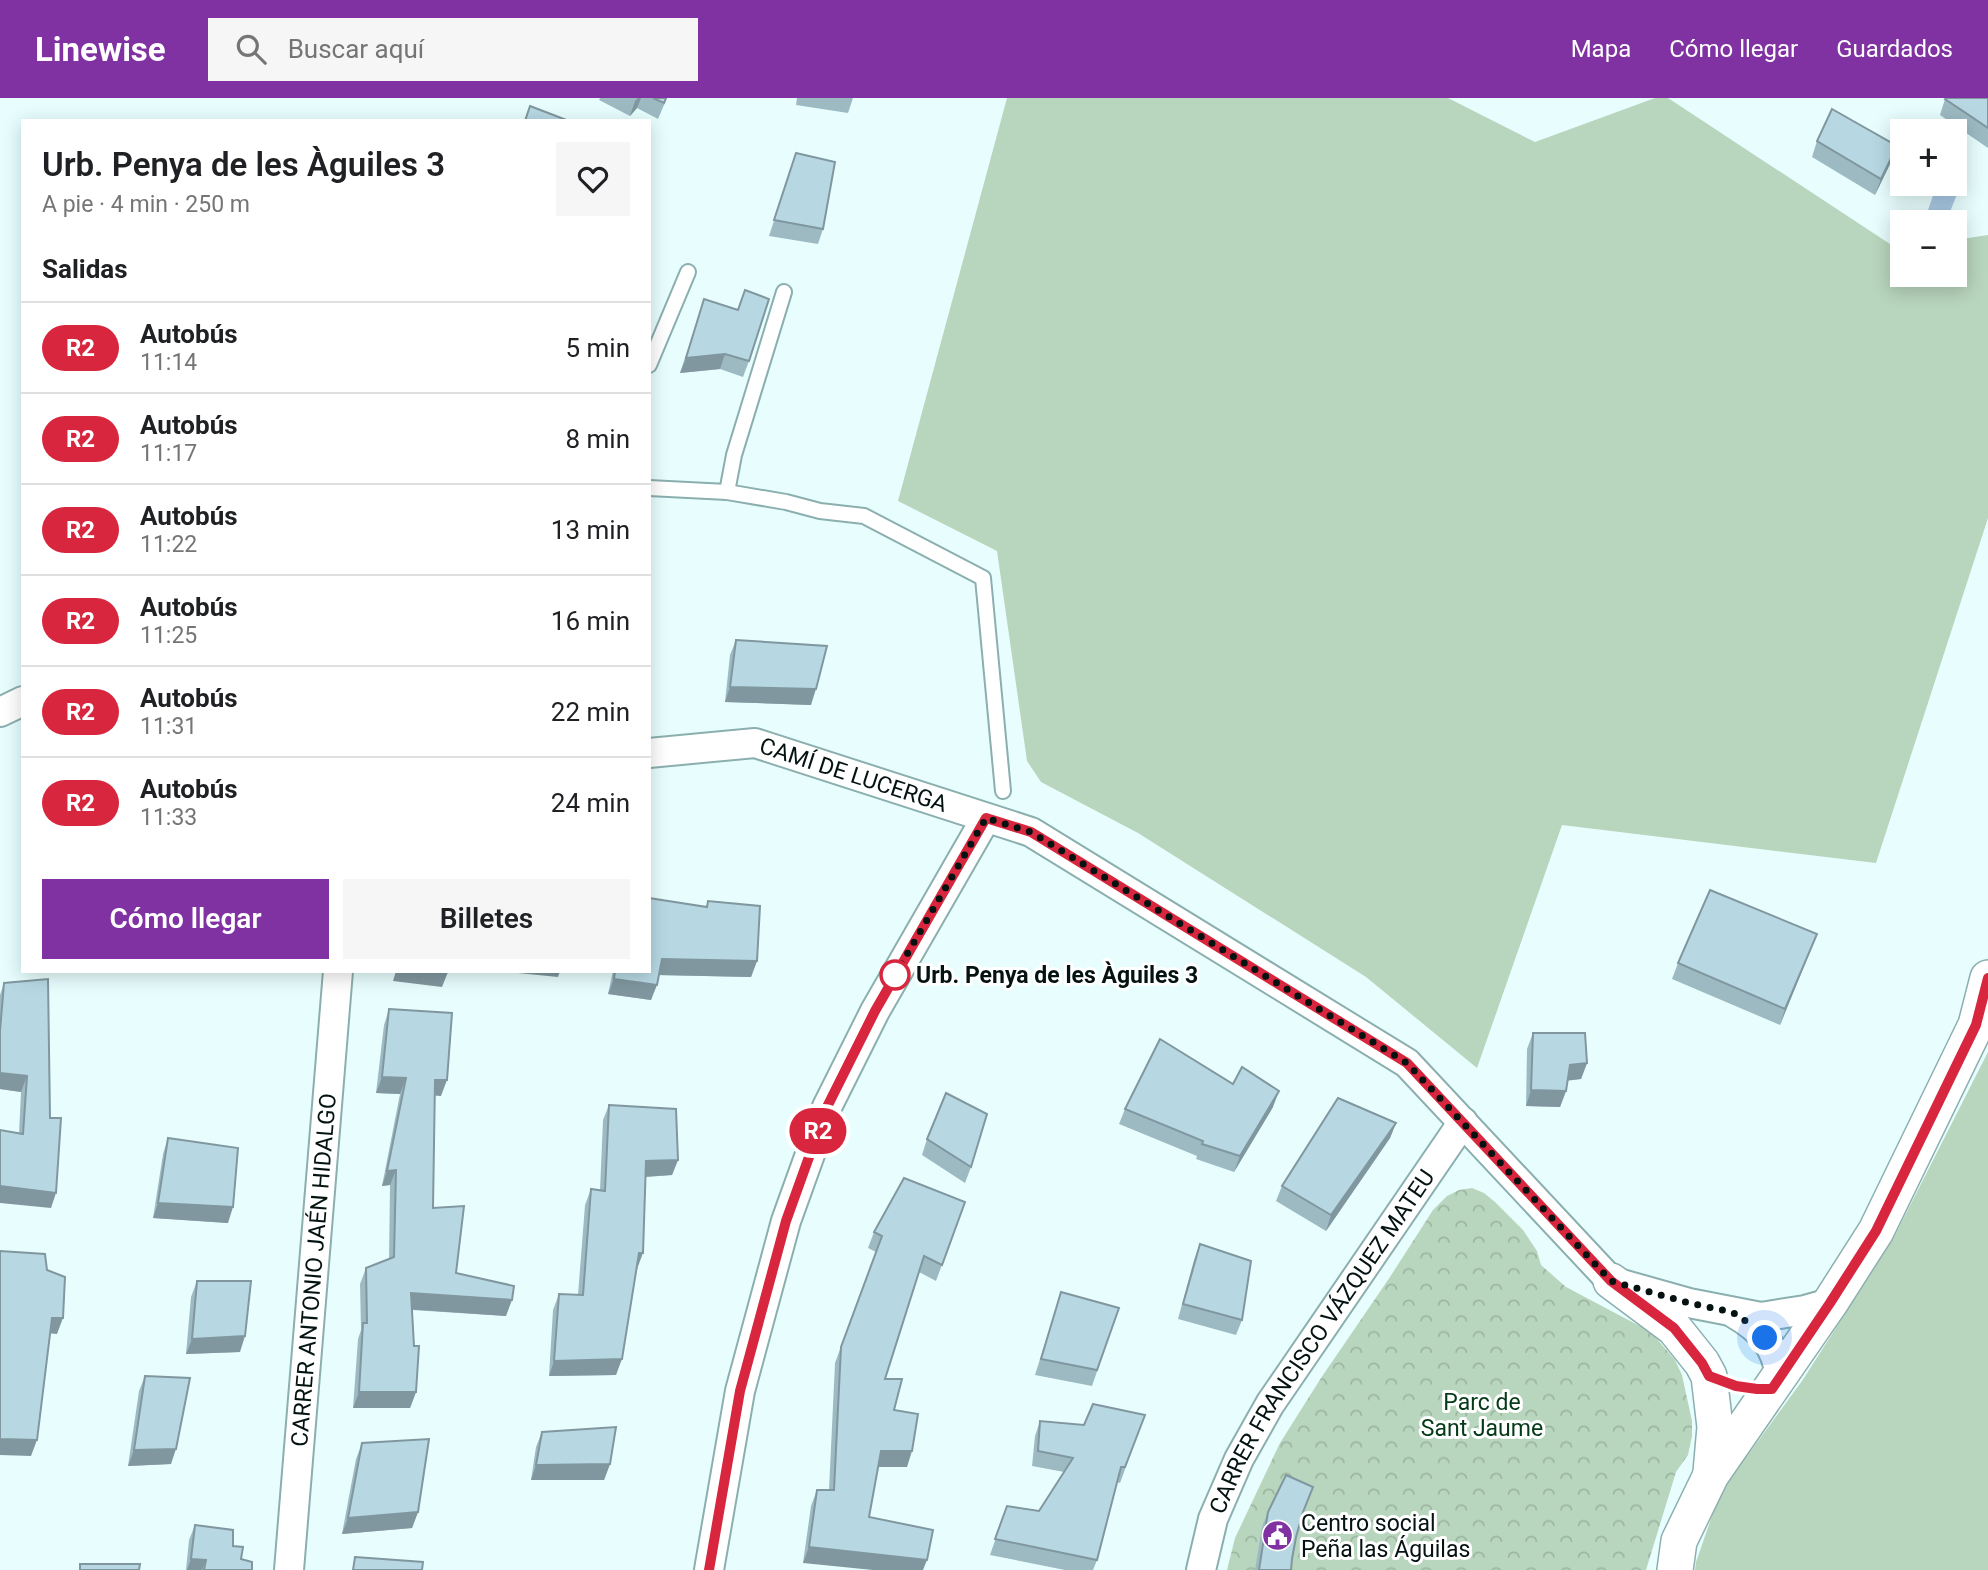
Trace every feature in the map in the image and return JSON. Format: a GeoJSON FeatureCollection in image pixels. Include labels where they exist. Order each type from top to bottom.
{"type":"FeatureCollection","features":[{"type":"Feature","properties":{"kind":"street"},"geometry":{"type":"LineString","coordinates":[[0,712],[21,702]]}},
{"type":"Feature","properties":{"kind":"street","name":"CAMÍ DE LUCERGA"},"geometry":{"type":"LineString","coordinates":[[651,753],[755,743],[1031,832],[1407,1063],[1611,1281]]}},
{"type":"Feature","properties":{"kind":"street"},"geometry":{"type":"LineString","coordinates":[[709,1570],[740,1391],[786,1221],[827,1107],[875,1011],[986,818]]}},
{"type":"Feature","properties":{"kind":"street","name":"CARRER ANTONIO JAÉN HIDALGO"},"geometry":{"type":"LineString","coordinates":[[289,1570],[338,973]]}},
{"type":"Feature","properties":{"kind":"street"},"geometry":{"type":"LineString","coordinates":[[1675,1570],[1679,1541],[1711,1475],[1776,1383],[1876,1231],[1982,1026],[1988,978]]}},
{"type":"Feature","properties":{"kind":"street","name":"CARRER FRANCISCO VÁZQUEZ MATEU"},"geometry":{"type":"LineString","coordinates":[[1201,1570],[1213,1519],[1238,1460],[1270,1404],[1463,1122]]}},
{"type":"Feature","properties":{"kind":"street"},"geometry":{"type":"LineString","coordinates":[[1611,1281],[1689,1303],[1761,1317],[1830,1303]]}},
{"type":"Feature","properties":{"kind":"street"},"geometry":{"type":"LineString","coordinates":[[1611,1281],[1674,1328],[1709,1376],[1715,1427],[1711,1475]]}},
{"type":"Feature","properties":{"kind":"street"},"geometry":{"type":"LineString","coordinates":[[1732,1312],[1755,1327],[1765,1338],[1778,1360],[1776,1383]]}},
{"type":"Feature","properties":{"kind":"street"},"geometry":{"type":"LineString","coordinates":[[1709,1376],[1736,1386],[1757,1389],[1776,1383]]}},
{"type":"Feature","properties":{"kind":"lane"},"geometry":{"type":"LineString","coordinates":[[651,360],[688,272]]}},
{"type":"Feature","properties":{"kind":"lane"},"geometry":{"type":"LineString","coordinates":[[727,492],[734,456],[784,292]]}},
{"type":"Feature","properties":{"kind":"lane"},"geometry":{"type":"LineString","coordinates":[[651,488],[727,492],[820,511],[864,516],[983,578],[1003,791]]}},
{"type":"Feature","properties":{"kind":"green space"},"geometry":{"type":"Polygon","coordinates":[[[1007,98],[1448,98],[1535,142],[1655,98],[1668,98],[1890,244],[1890,287],[1967,287],[1967,238],[1988,235],[1988,518],[1876,863],[1562,825],[1477,1068],[1366,977],[1138,833],[1041,782],[1027,761],[997,551],[898,501],[1007,98]]]}},
{"type":"Feature","properties":{"kind":"green space"},"geometry":{"type":"Polygon","coordinates":[[[1988,1052],[1988,1570],[1695,1570],[1720,1493],[1802,1381],[1893,1239],[1988,1052]]]}},
{"type":"Feature","properties":{"kind":"green space","name":"Parc de Sant Jaume"},"geometry":{"type":"Polygon","coordinates":[[[1472,1188],[1495,1202],[1523,1230],[1537,1251],[1541,1265],[1566,1287],[1651,1332],[1675,1360],[1682,1375],[1692,1421],[1692,1436],[1688,1455],[1676,1472],[1646,1570],[1227,1570],[1235,1538],[1280,1443],[1321,1378],[1433,1210],[1447,1196],[1472,1188]]]}},
{"type":"Feature","properties":{"kind":"water"},"geometry":{"type":"Polygon","coordinates":[[[1933,196],[1956,196],[1951,210],[1928,210],[1933,196]]]}},
{"type":"Feature","properties":{"kind":"building"},"geometry":{"type":"Polygon","coordinates":[[[653,98],[666,98],[664,103],[653,98]]]}},
{"type":"Feature","properties":{"kind":"building"},"geometry":{"type":"Polygon","coordinates":[[[1988,98],[1988,128],[1945,99],[1988,98]]]}},
{"type":"Feature","properties":{"kind":"building"},"geometry":{"type":"Polygon","coordinates":[[[530,106],[564,119],[526,119],[530,106]]]}},
{"type":"Feature","properties":{"kind":"building"},"geometry":{"type":"Polygon","coordinates":[[[1832,109],[1890,142],[1890,160],[1881,179],[1817,141],[1832,109]]]}},
{"type":"Feature","properties":{"kind":"building"},"geometry":{"type":"Polygon","coordinates":[[[796,153],[835,162],[823,229],[774,220],[796,153]]]}},
{"type":"Feature","properties":{"kind":"building"},"geometry":{"type":"Polygon","coordinates":[[[745,290],[769,299],[749,361],[725,354],[686,358],[704,299],[738,310],[745,290]]]}},
{"type":"Feature","properties":{"kind":"building"},"geometry":{"type":"Polygon","coordinates":[[[736,640],[827,646],[816,689],[730,687],[736,640]]]}},
{"type":"Feature","properties":{"kind":"building"},"geometry":{"type":"Polygon","coordinates":[[[1710,890],[1817,934],[1785,1009],[1678,963],[1710,890]]]}},
{"type":"Feature","properties":{"kind":"building"},"geometry":{"type":"Polygon","coordinates":[[[651,898],[707,907],[708,901],[760,906],[757,961],[662,959],[657,985],[614,979],[615,973],[651,973],[651,898]]]}},
{"type":"Feature","properties":{"kind":"building"},"geometry":{"type":"Polygon","coordinates":[[[48,979],[50,1118],[61,1118],[56,1193],[0,1186],[0,1130],[23,1134],[27,1076],[0,1073],[4,983],[48,979]]]}},
{"type":"Feature","properties":{"kind":"building"},"geometry":{"type":"Polygon","coordinates":[[[389,1009],[452,1013],[447,1080],[435,1080],[433,1208],[464,1206],[456,1273],[514,1286],[512,1300],[411,1293],[414,1346],[419,1346],[416,1392],[359,1392],[363,1323],[367,1323],[366,1268],[394,1257],[396,1170],[387,1171],[406,1078],[382,1077],[389,1009]]]}},
{"type":"Feature","properties":{"kind":"building"},"geometry":{"type":"Polygon","coordinates":[[[1533,1033],[1585,1033],[1587,1063],[1570,1065],[1566,1091],[1531,1090],[1533,1033]]]}},
{"type":"Feature","properties":{"kind":"building"},"geometry":{"type":"Polygon","coordinates":[[[1160,1039],[1233,1084],[1242,1067],[1279,1091],[1240,1156],[1202,1144],[1203,1141],[1125,1109],[1160,1039]]]}},
{"type":"Feature","properties":{"kind":"building"},"geometry":{"type":"Polygon","coordinates":[[[946,1093],[987,1114],[971,1167],[927,1139],[946,1093]]]}},
{"type":"Feature","properties":{"kind":"building"},"geometry":{"type":"Polygon","coordinates":[[[1338,1098],[1396,1123],[1331,1215],[1282,1186],[1338,1098]]]}},
{"type":"Feature","properties":{"kind":"building"},"geometry":{"type":"Polygon","coordinates":[[[609,1105],[676,1109],[678,1160],[646,1161],[643,1253],[639,1253],[622,1359],[554,1361],[559,1294],[583,1295],[591,1189],[605,1191],[609,1105]]]}},
{"type":"Feature","properties":{"kind":"building"},"geometry":{"type":"Polygon","coordinates":[[[168,1138],[238,1148],[233,1207],[158,1203],[168,1138]]]}},
{"type":"Feature","properties":{"kind":"building"},"geometry":{"type":"Polygon","coordinates":[[[904,1178],[965,1202],[942,1265],[924,1256],[885,1379],[902,1379],[894,1410],[918,1414],[912,1451],[881,1451],[869,1517],[933,1530],[927,1560],[809,1547],[817,1490],[834,1490],[841,1347],[882,1236],[874,1232],[904,1178]]]}},
{"type":"Feature","properties":{"kind":"building"},"geometry":{"type":"Polygon","coordinates":[[[1200,1244],[1251,1261],[1242,1320],[1183,1304],[1200,1244]]]}},
{"type":"Feature","properties":{"kind":"building"},"geometry":{"type":"Polygon","coordinates":[[[0,1251],[45,1254],[47,1270],[65,1277],[63,1318],[52,1318],[37,1440],[0,1439],[0,1251]]]}},
{"type":"Feature","properties":{"kind":"building"},"geometry":{"type":"Polygon","coordinates":[[[197,1281],[251,1281],[245,1336],[192,1339],[197,1281]]]}},
{"type":"Feature","properties":{"kind":"building"},"geometry":{"type":"Polygon","coordinates":[[[1061,1292],[1119,1308],[1097,1370],[1041,1359],[1061,1292]]]}},
{"type":"Feature","properties":{"kind":"building"},"geometry":{"type":"Polygon","coordinates":[[[145,1376],[190,1378],[176,1449],[134,1450],[145,1376]]]}},
{"type":"Feature","properties":{"kind":"building"},"geometry":{"type":"Polygon","coordinates":[[[1093,1404],[1145,1415],[1125,1467],[1121,1467],[1097,1560],[995,1539],[1007,1506],[1039,1511],[1073,1458],[1038,1451],[1040,1421],[1084,1425],[1093,1404]]]}},
{"type":"Feature","properties":{"kind":"building"},"geometry":{"type":"Polygon","coordinates":[[[616,1427],[610,1464],[536,1465],[542,1432],[616,1427]]]}},
{"type":"Feature","properties":{"kind":"building"},"geometry":{"type":"Polygon","coordinates":[[[429,1439],[418,1512],[348,1518],[362,1443],[429,1439]]]}},
{"type":"Feature","properties":{"kind":"building","name":"Centro social Peña las Águilas"},"geometry":{"type":"Polygon","coordinates":[[[1286,1475],[1313,1487],[1296,1537],[1291,1570],[1259,1570],[1268,1512],[1286,1475]]]}},
{"type":"Feature","properties":{"kind":"building"},"geometry":{"type":"Polygon","coordinates":[[[195,1525],[233,1530],[233,1546],[243,1547],[241,1559],[252,1562],[252,1570],[204,1570],[206,1560],[191,1559],[195,1525]]]}},
{"type":"Feature","properties":{"kind":"building"},"geometry":{"type":"Polygon","coordinates":[[[355,1557],[423,1562],[422,1570],[353,1570],[355,1557]]]}},
{"type":"Feature","properties":{"kind":"building"},"geometry":{"type":"Polygon","coordinates":[[[80,1564],[140,1564],[139,1570],[80,1570],[80,1564]]]}},
{"type":"Feature","properties":{"kind":"bus line","name":"R2"},"geometry":{"type":"LineString","coordinates":[[709,1570],[740,1391],[786,1221],[827,1107],[875,1011],[986,818],[1031,832],[1407,1063],[1611,1281],[1674,1328],[1709,1376],[1736,1386],[1772,1389],[1876,1231],[1976,1025],[1988,978]]}},
{"type":"Feature","properties":{"kind":"place","name":"Urb. Penya de les Àguiles 3"},"geometry":{"type":"Point","coordinates":[895,975]}},
{"type":"Feature","properties":{"kind":"place","name":"Centro social Peña las Águilas"},"geometry":{"type":"Point","coordinates":[1278,1536]}},
{"type":"Feature","properties":{"kind":"route"},"geometry":{"type":"LineString","coordinates":[[895,975],[986,818],[1031,832],[1407,1063],[1611,1281],[1732,1312],[1755,1327],[1765,1338]]}}]}
